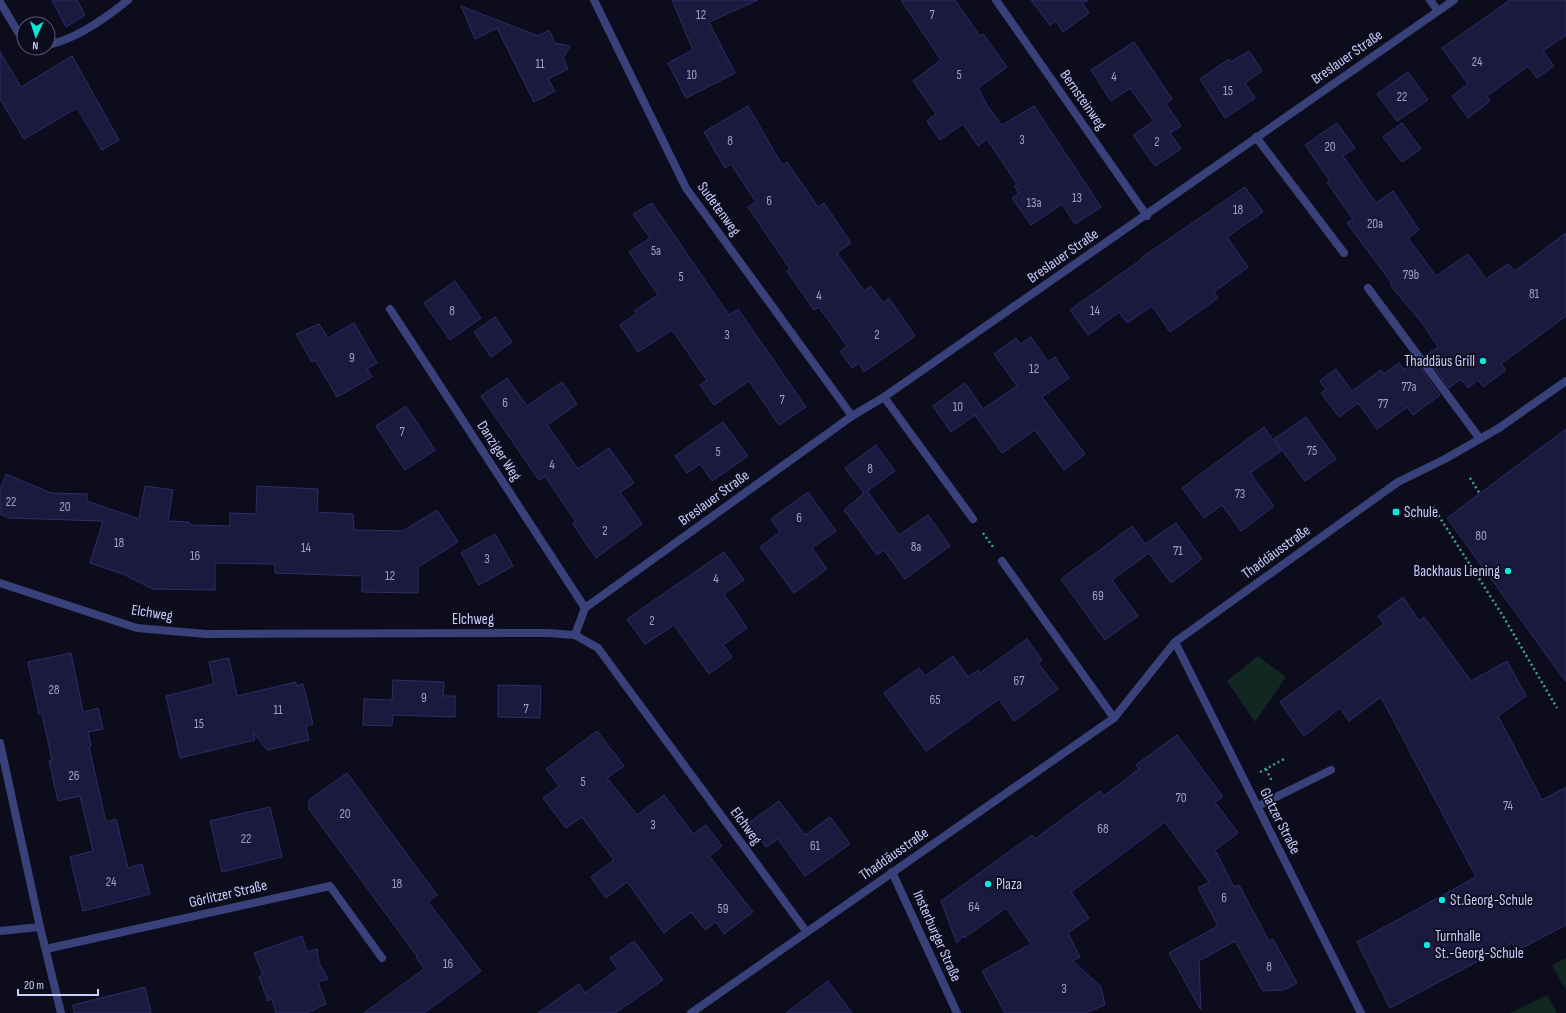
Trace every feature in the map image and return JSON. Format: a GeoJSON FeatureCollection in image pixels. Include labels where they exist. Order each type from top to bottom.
{"type":"FeatureCollection","features":[{"type":"Feature","properties":{"kind":"street"},"geometry":{"type":"LineString","coordinates":[[56,43],[82,31],[128,0]]}},
{"type":"Feature","properties":{"kind":"street","name":"Sudetenweg"},"geometry":{"type":"LineString","coordinates":[[594,0],[686,188],[852,416]]}},
{"type":"Feature","properties":{"kind":"street","name":"Bernsteinweg"},"geometry":{"type":"LineString","coordinates":[[996,0],[1147,216]]}},
{"type":"Feature","properties":{"kind":"street"},"geometry":{"type":"LineString","coordinates":[[1430,0],[1438,11]]}},
{"type":"Feature","properties":{"kind":"street","name":"Breslauer Straße"},"geometry":{"type":"LineString","coordinates":[[585,608],[852,416],[884,397],[1147,216],[1256,137],[1454,0]]}},
{"type":"Feature","properties":{"kind":"street"},"geometry":{"type":"LineString","coordinates":[[0,2],[16,29]]}},
{"type":"Feature","properties":{"kind":"street"},"geometry":{"type":"LineString","coordinates":[[1256,137],[1344,253]]}},
{"type":"Feature","properties":{"kind":"street"},"geometry":{"type":"LineString","coordinates":[[1368,288],[1480,439]]}},
{"type":"Feature","properties":{"kind":"street","name":"Danziger Weg"},"geometry":{"type":"LineString","coordinates":[[390,309],[585,608]]}},
{"type":"Feature","properties":{"kind":"street","name":"Thaddäusstraße"},"geometry":{"type":"LineString","coordinates":[[691,1013],[806,931],[1114,718],[1175,642],[1398,482],[1445,459],[1499,428],[1566,381]]}},
{"type":"Feature","properties":{"kind":"street"},"geometry":{"type":"LineString","coordinates":[[884,397],[973,519]]}},
{"type":"Feature","properties":{"kind":"street"},"geometry":{"type":"LineString","coordinates":[[1002,560],[1114,718]]}},
{"type":"Feature","properties":{"kind":"street","name":"Elchweg"},"geometry":{"type":"LineString","coordinates":[[0,583],[137,628],[206,634],[547,633],[575,635],[598,648],[806,931]]}},
{"type":"Feature","properties":{"kind":"street"},"geometry":{"type":"LineString","coordinates":[[575,635],[585,608]]}},
{"type":"Feature","properties":{"kind":"street","name":"Glatzer Straße"},"geometry":{"type":"LineString","coordinates":[[1175,642],[1360,1013]]}},
{"type":"Feature","properties":{"kind":"street"},"geometry":{"type":"LineString","coordinates":[[0,743],[40,927],[61,1013]]}},
{"type":"Feature","properties":{"kind":"street"},"geometry":{"type":"LineString","coordinates":[[1258,806],[1331,770]]}},
{"type":"Feature","properties":{"kind":"street","name":"Insterburger Straße"},"geometry":{"type":"LineString","coordinates":[[892,872],[956,1013]]}},
{"type":"Feature","properties":{"kind":"street","name":"Görlitzer Straße"},"geometry":{"type":"LineString","coordinates":[[46,949],[330,886],[382,958]]}},
{"type":"Feature","properties":{"kind":"street"},"geometry":{"type":"LineString","coordinates":[[0,931],[40,927]]}},
{"type":"Feature","properties":{"kind":"path"},"geometry":{"type":"LineString","coordinates":[[1470,478],[1480,494]]}},
{"type":"Feature","properties":{"kind":"path"},"geometry":{"type":"LineString","coordinates":[[1433,507],[1504,616],[1557,708]]}},
{"type":"Feature","properties":{"kind":"path"},"geometry":{"type":"LineString","coordinates":[[973,519],[1002,560]]}},
{"type":"Feature","properties":{"kind":"path"},"geometry":{"type":"LineString","coordinates":[[1244,780],[1286,758]]}},
{"type":"Feature","properties":{"kind":"green space"},"geometry":{"type":"Polygon","coordinates":[[[1258,656],[1286,677],[1255,722],[1227,681],[1258,656]]]}},
{"type":"Feature","properties":{"kind":"green space"},"geometry":{"type":"Polygon","coordinates":[[[1566,958],[1566,990],[1552,965],[1566,958]]]}},
{"type":"Feature","properties":{"kind":"green space"},"geometry":{"type":"Polygon","coordinates":[[[1547,995],[1557,1013],[1510,1013],[1547,995]]]}},
{"type":"Feature","properties":{"kind":"building"},"geometry":{"type":"Polygon","coordinates":[[[52,0],[77,0],[85,15],[66,27],[52,0]]]}},
{"type":"Feature","properties":{"kind":"building"},"geometry":{"type":"Polygon","coordinates":[[[672,0],[758,0],[709,22],[735,73],[686,98],[668,63],[693,50],[672,0]]]}},
{"type":"Feature","properties":{"kind":"building"},"geometry":{"type":"Polygon","coordinates":[[[901,0],[955,0],[980,36],[983,34],[1007,67],[978,88],[988,107],[1002,125],[1034,106],[1101,207],[1075,224],[1062,204],[1031,225],[1012,198],[1019,193],[1014,186],[1017,184],[987,139],[978,146],[963,124],[940,140],[927,121],[936,114],[913,81],[941,60],[901,0]]]}},
{"type":"Feature","properties":{"kind":"building"},"geometry":{"type":"Polygon","coordinates":[[[1031,0],[1088,0],[1083,4],[1089,13],[1063,32],[1056,21],[1050,25],[1031,0]]]}},
{"type":"Feature","properties":{"kind":"building"},"geometry":{"type":"Polygon","coordinates":[[[1510,0],[1566,0],[1566,35],[1543,51],[1554,66],[1537,78],[1528,66],[1487,96],[1490,101],[1468,118],[1452,96],[1468,84],[1442,48],[1510,0]]]}},
{"type":"Feature","properties":{"kind":"building"},"geometry":{"type":"Polygon","coordinates":[[[461,6],[538,36],[549,30],[555,43],[570,46],[563,58],[568,69],[548,79],[555,91],[534,102],[497,28],[475,39],[461,6]]]}},
{"type":"Feature","properties":{"kind":"building"},"geometry":{"type":"Polygon","coordinates":[[[1134,42],[1172,99],[1166,104],[1181,126],[1170,133],[1181,149],[1155,166],[1133,135],[1154,121],[1130,88],[1111,101],[1091,70],[1134,42]]]}},
{"type":"Feature","properties":{"kind":"building"},"geometry":{"type":"Polygon","coordinates":[[[1249,51],[1262,71],[1245,83],[1255,98],[1225,118],[1200,79],[1229,59],[1231,62],[1249,51]]]}},
{"type":"Feature","properties":{"kind":"building"},"geometry":{"type":"Polygon","coordinates":[[[0,52],[21,87],[72,56],[119,140],[102,150],[77,108],[24,139],[0,99],[0,52]]]}},
{"type":"Feature","properties":{"kind":"building"},"geometry":{"type":"Polygon","coordinates":[[[1408,72],[1428,100],[1397,121],[1377,94],[1408,72]]]}},
{"type":"Feature","properties":{"kind":"building"},"geometry":{"type":"Polygon","coordinates":[[[748,106],[782,165],[787,162],[818,207],[824,203],[851,243],[837,253],[864,291],[871,286],[883,303],[889,298],[915,336],[864,372],[859,363],[852,368],[840,351],[847,346],[819,307],[814,310],[787,271],[790,269],[748,207],[756,202],[731,164],[725,168],[704,132],[748,106]]]}},
{"type":"Feature","properties":{"kind":"building"},"geometry":{"type":"Polygon","coordinates":[[[1337,123],[1355,148],[1343,156],[1376,203],[1393,191],[1419,230],[1408,238],[1436,276],[1468,254],[1486,279],[1508,264],[1515,271],[1566,233],[1566,316],[1501,364],[1506,370],[1483,387],[1478,380],[1468,388],[1461,379],[1449,388],[1425,356],[1438,347],[1423,324],[1391,286],[1391,282],[1347,223],[1353,219],[1327,182],[1330,181],[1305,145],[1337,123]]]}},
{"type":"Feature","properties":{"kind":"building"},"geometry":{"type":"Polygon","coordinates":[[[1402,123],[1421,149],[1402,162],[1383,137],[1402,123]]]}},
{"type":"Feature","properties":{"kind":"building"},"geometry":{"type":"Polygon","coordinates":[[[1245,187],[1263,212],[1227,237],[1248,267],[1214,292],[1218,298],[1170,332],[1152,306],[1127,323],[1119,312],[1088,335],[1070,310],[1142,259],[1141,258],[1245,187]]]}},
{"type":"Feature","properties":{"kind":"building"},"geometry":{"type":"Polygon","coordinates":[[[652,203],[729,315],[738,309],[806,407],[779,425],[749,381],[714,405],[700,385],[707,380],[672,330],[638,352],[620,325],[636,314],[634,311],[658,295],[629,252],[650,238],[633,214],[652,203]]]}},
{"type":"Feature","properties":{"kind":"building"},"geometry":{"type":"Polygon","coordinates":[[[455,281],[481,318],[450,340],[424,303],[455,281]]]}},
{"type":"Feature","properties":{"kind":"building"},"geometry":{"type":"Polygon","coordinates":[[[495,317],[512,342],[491,357],[474,332],[495,317]]]}},
{"type":"Feature","properties":{"kind":"building"},"geometry":{"type":"Polygon","coordinates":[[[354,323],[377,363],[367,369],[372,377],[337,397],[315,360],[312,362],[296,334],[319,324],[328,338],[354,323]]]}},
{"type":"Feature","properties":{"kind":"building"},"geometry":{"type":"Polygon","coordinates":[[[1031,337],[1048,362],[1055,357],[1069,378],[1042,397],[1085,454],[1064,470],[1035,430],[1002,453],[975,415],[951,432],[933,406],[965,383],[983,409],[1017,386],[994,354],[1016,338],[1020,344],[1031,337]]]}},
{"type":"Feature","properties":{"kind":"building"},"geometry":{"type":"Polygon","coordinates":[[[1416,362],[1440,395],[1413,415],[1407,407],[1377,429],[1358,403],[1339,417],[1321,393],[1326,390],[1320,381],[1336,369],[1352,391],[1381,370],[1384,374],[1399,363],[1404,369],[1416,362]]]}},
{"type":"Feature","properties":{"kind":"building"},"geometry":{"type":"Polygon","coordinates":[[[507,378],[527,406],[562,382],[577,404],[547,425],[578,469],[609,448],[634,483],[620,492],[642,524],[596,558],[573,524],[576,522],[545,476],[539,480],[481,396],[507,378]]]}},
{"type":"Feature","properties":{"kind":"building"},"geometry":{"type":"Polygon","coordinates":[[[406,406],[435,450],[405,470],[376,426],[406,406]]]}},
{"type":"Feature","properties":{"kind":"building"},"geometry":{"type":"Polygon","coordinates":[[[1306,417],[1336,459],[1305,481],[1274,439],[1306,417]]]}},
{"type":"Feature","properties":{"kind":"building"},"geometry":{"type":"Polygon","coordinates":[[[723,422],[748,456],[712,481],[700,464],[687,473],[675,456],[723,422]]]}},
{"type":"Feature","properties":{"kind":"building"},"geometry":{"type":"Polygon","coordinates":[[[1264,427],[1281,451],[1250,473],[1274,506],[1241,531],[1222,505],[1204,518],[1182,488],[1264,427]]]}},
{"type":"Feature","properties":{"kind":"building"},"geometry":{"type":"Polygon","coordinates":[[[1566,429],[1566,682],[1447,518],[1566,429]]]}},
{"type":"Feature","properties":{"kind":"building"},"geometry":{"type":"Polygon","coordinates":[[[876,445],[895,471],[867,491],[899,535],[928,515],[950,546],[905,579],[884,550],[877,555],[844,510],[864,493],[845,468],[876,445]]]}},
{"type":"Feature","properties":{"kind":"building"},"geometry":{"type":"Polygon","coordinates":[[[6,474],[51,493],[87,494],[87,501],[139,519],[145,486],[173,490],[168,521],[189,522],[191,525],[230,526],[230,513],[256,514],[257,486],[318,489],[317,512],[353,514],[354,530],[403,531],[437,510],[458,542],[418,567],[418,593],[362,592],[362,576],[275,573],[275,564],[215,563],[215,590],[153,589],[123,574],[90,563],[103,521],[9,518],[0,514],[0,489],[6,474]]]}},
{"type":"Feature","properties":{"kind":"building"},"geometry":{"type":"Polygon","coordinates":[[[808,492],[836,531],[812,548],[827,569],[794,593],[760,547],[780,532],[771,519],[808,492]]]}},
{"type":"Feature","properties":{"kind":"building"},"geometry":{"type":"Polygon","coordinates":[[[1176,523],[1202,559],[1171,583],[1149,553],[1112,580],[1138,616],[1105,640],[1061,579],[1132,526],[1145,544],[1176,523]]]}},
{"type":"Feature","properties":{"kind":"building"},"geometry":{"type":"Polygon","coordinates":[[[495,534],[513,566],[479,585],[461,553],[495,534]]]}},
{"type":"Feature","properties":{"kind":"building"},"geometry":{"type":"Polygon","coordinates":[[[724,552],[744,580],[724,594],[747,628],[723,645],[732,657],[709,674],[674,625],[645,644],[627,619],[724,552]]]}},
{"type":"Feature","properties":{"kind":"building"},"geometry":{"type":"Polygon","coordinates":[[[1403,597],[1419,621],[1424,617],[1471,681],[1507,661],[1526,696],[1498,716],[1542,800],[1566,787],[1566,925],[1516,951],[1512,943],[1390,1008],[1357,942],[1476,877],[1381,697],[1349,721],[1340,708],[1304,736],[1280,702],[1384,624],[1378,616],[1403,597]]]}},
{"type":"Feature","properties":{"kind":"building"},"geometry":{"type":"Polygon","coordinates":[[[1027,639],[1042,660],[1038,663],[1058,689],[1014,721],[999,699],[926,751],[884,693],[919,668],[925,676],[953,656],[968,677],[978,670],[980,673],[1027,639]]]}},
{"type":"Feature","properties":{"kind":"building"},"geometry":{"type":"Polygon","coordinates":[[[71,653],[83,712],[98,708],[103,729],[88,732],[91,746],[89,747],[106,822],[116,819],[128,868],[142,864],[150,894],[83,911],[70,857],[93,851],[80,796],[58,801],[49,761],[52,760],[42,714],[39,714],[28,662],[71,653]]]}},
{"type":"Feature","properties":{"kind":"building"},"geometry":{"type":"Polygon","coordinates":[[[229,658],[237,696],[296,682],[296,686],[303,684],[313,724],[306,726],[309,740],[267,750],[253,732],[255,740],[180,758],[166,696],[214,684],[209,662],[229,658]]]}},
{"type":"Feature","properties":{"kind":"building"},"geometry":{"type":"Polygon","coordinates":[[[393,680],[444,682],[443,696],[455,696],[455,717],[393,715],[392,726],[363,725],[364,699],[392,700],[393,680]]]}},
{"type":"Feature","properties":{"kind":"building"},"geometry":{"type":"Polygon","coordinates":[[[498,685],[541,686],[540,718],[498,717],[498,685]]]}},
{"type":"Feature","properties":{"kind":"building"},"geometry":{"type":"Polygon","coordinates":[[[597,731],[624,766],[607,778],[637,815],[664,795],[693,834],[706,825],[722,846],[709,856],[753,912],[724,934],[716,922],[705,930],[691,912],[664,933],[627,882],[606,898],[591,877],[614,860],[582,817],[566,828],[543,798],[559,786],[546,769],[597,731]]]}},
{"type":"Feature","properties":{"kind":"building"},"geometry":{"type":"Polygon","coordinates":[[[1177,735],[1223,797],[1215,802],[1238,833],[1215,850],[1234,887],[1239,885],[1269,941],[1273,939],[1297,983],[1284,990],[1263,991],[1235,941],[1199,961],[1201,1010],[1169,953],[1218,926],[1198,888],[1209,882],[1165,822],[1071,892],[1089,918],[1068,933],[1080,957],[1073,961],[1101,987],[1105,1005],[1085,1013],[1005,1013],[982,971],[1031,944],[1006,908],[964,938],[963,936],[957,943],[941,901],[1032,835],[1035,839],[1100,791],[1104,796],[1139,769],[1136,765],[1177,735]]]}},
{"type":"Feature","properties":{"kind":"building"},"geometry":{"type":"Polygon","coordinates":[[[347,773],[437,895],[428,902],[481,971],[424,1013],[364,1013],[424,969],[416,957],[417,956],[309,809],[309,800],[347,773]]]}},
{"type":"Feature","properties":{"kind":"building"},"geometry":{"type":"Polygon","coordinates":[[[779,801],[805,835],[830,817],[850,844],[805,876],[778,839],[766,847],[749,823],[779,801]]]}},
{"type":"Feature","properties":{"kind":"building"},"geometry":{"type":"Polygon","coordinates":[[[270,807],[282,857],[222,872],[210,821],[270,807]]]}},
{"type":"Feature","properties":{"kind":"building"},"geometry":{"type":"Polygon","coordinates":[[[302,936],[307,952],[317,949],[319,963],[328,979],[318,982],[326,1004],[307,1013],[276,1013],[272,999],[268,1001],[259,977],[263,975],[254,953],[302,936]]]}},
{"type":"Feature","properties":{"kind":"building"},"geometry":{"type":"Polygon","coordinates":[[[634,941],[663,980],[615,1013],[538,1013],[579,984],[585,993],[618,969],[610,958],[634,941]]]}},
{"type":"Feature","properties":{"kind":"building"},"geometry":{"type":"Polygon","coordinates":[[[828,981],[852,1013],[786,1013],[828,981]]]}},
{"type":"Feature","properties":{"kind":"building"},"geometry":{"type":"Polygon","coordinates":[[[145,987],[151,1013],[74,1013],[73,1005],[145,987]]]}},
{"type":"Feature","properties":{"kind":"place","name":"Thaddäus Grill"},"geometry":{"type":"Point","coordinates":[1483,361]}},
{"type":"Feature","properties":{"kind":"place","name":"Schule"},"geometry":{"type":"Point","coordinates":[1396,512]}},
{"type":"Feature","properties":{"kind":"place","name":"Backhaus Liening"},"geometry":{"type":"Point","coordinates":[1508,571]}},
{"type":"Feature","properties":{"kind":"place","name":"Plaza"},"geometry":{"type":"Point","coordinates":[988,884]}},
{"type":"Feature","properties":{"kind":"place","name":"St.Georg-Schule"},"geometry":{"type":"Point","coordinates":[1442,900]}},
{"type":"Feature","properties":{"kind":"place","name":"Turnhalle St.-Georg-Schule"},"geometry":{"type":"Point","coordinates":[1427,945]}}]}
